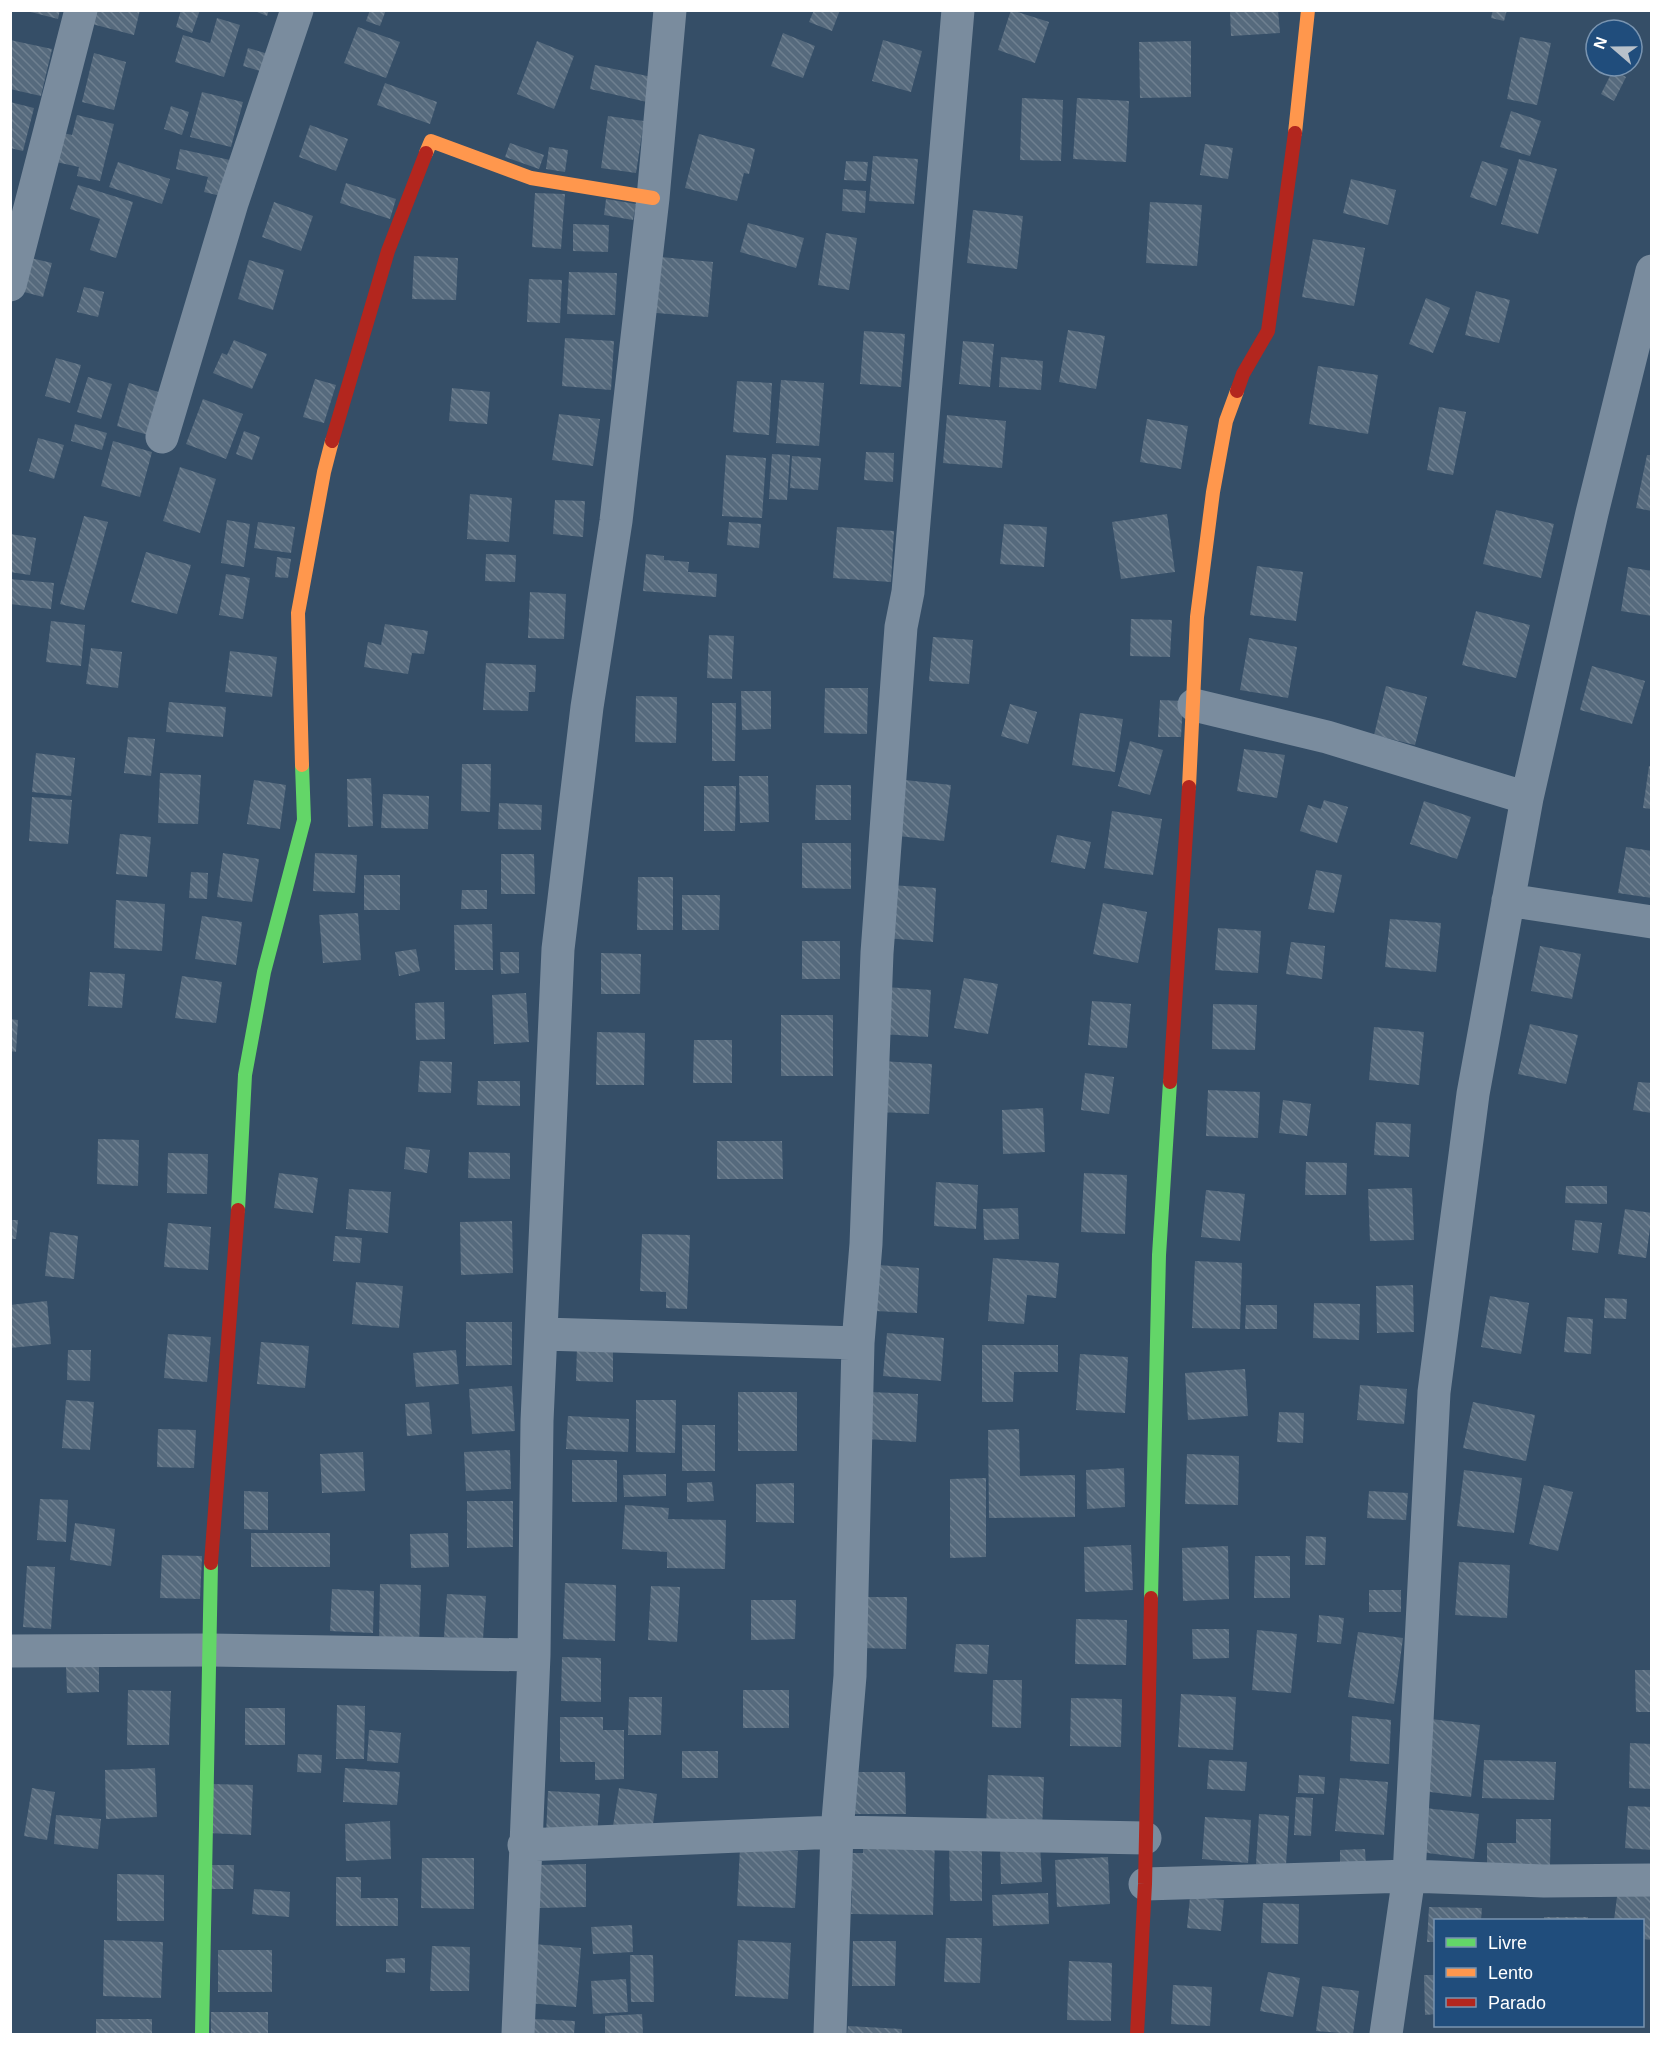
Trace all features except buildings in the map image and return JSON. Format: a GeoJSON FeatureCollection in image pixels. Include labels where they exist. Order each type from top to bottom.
{"type":"FeatureCollection","features":[{"type":"Feature","properties":{"kind":"street"},"geometry":{"type":"LineString","coordinates":[[10,285],[81,10]]}},
{"type":"Feature","properties":{"kind":"street"},"geometry":{"type":"LineString","coordinates":[[162,437],[232,203],[297,10]]}},
{"type":"Feature","properties":{"kind":"street"},"geometry":{"type":"LineString","coordinates":[[518,2034],[524,1845],[534,1655],[537,1421],[558,949],[587,707],[616,521],[653,198],[670,10]]}},
{"type":"Feature","properties":{"kind":"street"},"geometry":{"type":"LineString","coordinates":[[830,2034],[837,1832],[850,1676],[858,1343],[866,1244],[877,953],[900,639],[908,592],[958,10]]}},
{"type":"Feature","properties":{"kind":"street"},"geometry":{"type":"LineString","coordinates":[[1137,2034],[1144,1884],[1159,1255],[1194,705],[1193,663],[1213,492],[1226,421],[1242,374],[1268,331],[1290,175],[1308,10]]}},
{"type":"Feature","properties":{"kind":"street"},"geometry":{"type":"LineString","coordinates":[[202,2034],[212,1538],[237,1232],[244,1075],[264,972],[304,820],[298,613],[324,472],[354,361],[388,251],[431,141],[531,178],[653,198]]}},
{"type":"Feature","properties":{"kind":"street"},"geometry":{"type":"LineString","coordinates":[[1386,2034],[1409,1876],[1434,1392],[1473,1094],[1527,798],[1592,513],[1652,272]]}},
{"type":"Feature","properties":{"kind":"street"},"geometry":{"type":"LineString","coordinates":[[1194,705],[1327,737],[1527,798]]}},
{"type":"Feature","properties":{"kind":"street"},"geometry":{"type":"LineString","coordinates":[[1508,900],[1652,922]]}},
{"type":"Feature","properties":{"kind":"street"},"geometry":{"type":"LineString","coordinates":[[542,1334],[858,1343]]}},
{"type":"Feature","properties":{"kind":"street"},"geometry":{"type":"LineString","coordinates":[[10,1651],[210,1650],[534,1655]]}},
{"type":"Feature","properties":{"kind":"street"},"geometry":{"type":"LineString","coordinates":[[524,1845],[837,1832],[1144,1838]]}},
{"type":"Feature","properties":{"kind":"street"},"geometry":{"type":"LineString","coordinates":[[1144,1884],[1409,1876],[1544,1881],[1652,1880]]}},
{"type":"Feature","properties":{"kind":"traffic: fast"},"geometry":{"type":"LineString","coordinates":[[238,1210],[245,1075],[264,972],[304,820],[302,765]]}},
{"type":"Feature","properties":{"kind":"traffic: fast"},"geometry":{"type":"LineString","coordinates":[[1151,1598],[1159,1255],[1170,1082]]}},
{"type":"Feature","properties":{"kind":"traffic: fast"},"geometry":{"type":"LineString","coordinates":[[202,2034],[211,1563]]}},
{"type":"Feature","properties":{"kind":"traffic: slow"},"geometry":{"type":"LineString","coordinates":[[1295,133],[1308,10]]}},
{"type":"Feature","properties":{"kind":"traffic: slow"},"geometry":{"type":"LineString","coordinates":[[426,153],[431,141],[531,178],[653,198]]}},
{"type":"Feature","properties":{"kind":"traffic: slow"},"geometry":{"type":"LineString","coordinates":[[1189,787],[1197,617],[1213,492],[1226,421],[1237,391]]}},
{"type":"Feature","properties":{"kind":"traffic: slow"},"geometry":{"type":"LineString","coordinates":[[302,765],[298,613],[324,472],[332,441]]}},
{"type":"Feature","properties":{"kind":"traffic: jam"},"geometry":{"type":"LineString","coordinates":[[1237,391],[1243,374],[1268,331],[1295,133]]}},
{"type":"Feature","properties":{"kind":"traffic: jam"},"geometry":{"type":"LineString","coordinates":[[332,441],[388,251],[426,153]]}},
{"type":"Feature","properties":{"kind":"traffic: jam"},"geometry":{"type":"LineString","coordinates":[[1170,1082],[1189,787]]}},
{"type":"Feature","properties":{"kind":"traffic: jam"},"geometry":{"type":"LineString","coordinates":[[211,1563],[238,1210]]}},
{"type":"Feature","properties":{"kind":"traffic: jam"},"geometry":{"type":"LineString","coordinates":[[1137,2034],[1145,1884],[1151,1598]]}}]}
